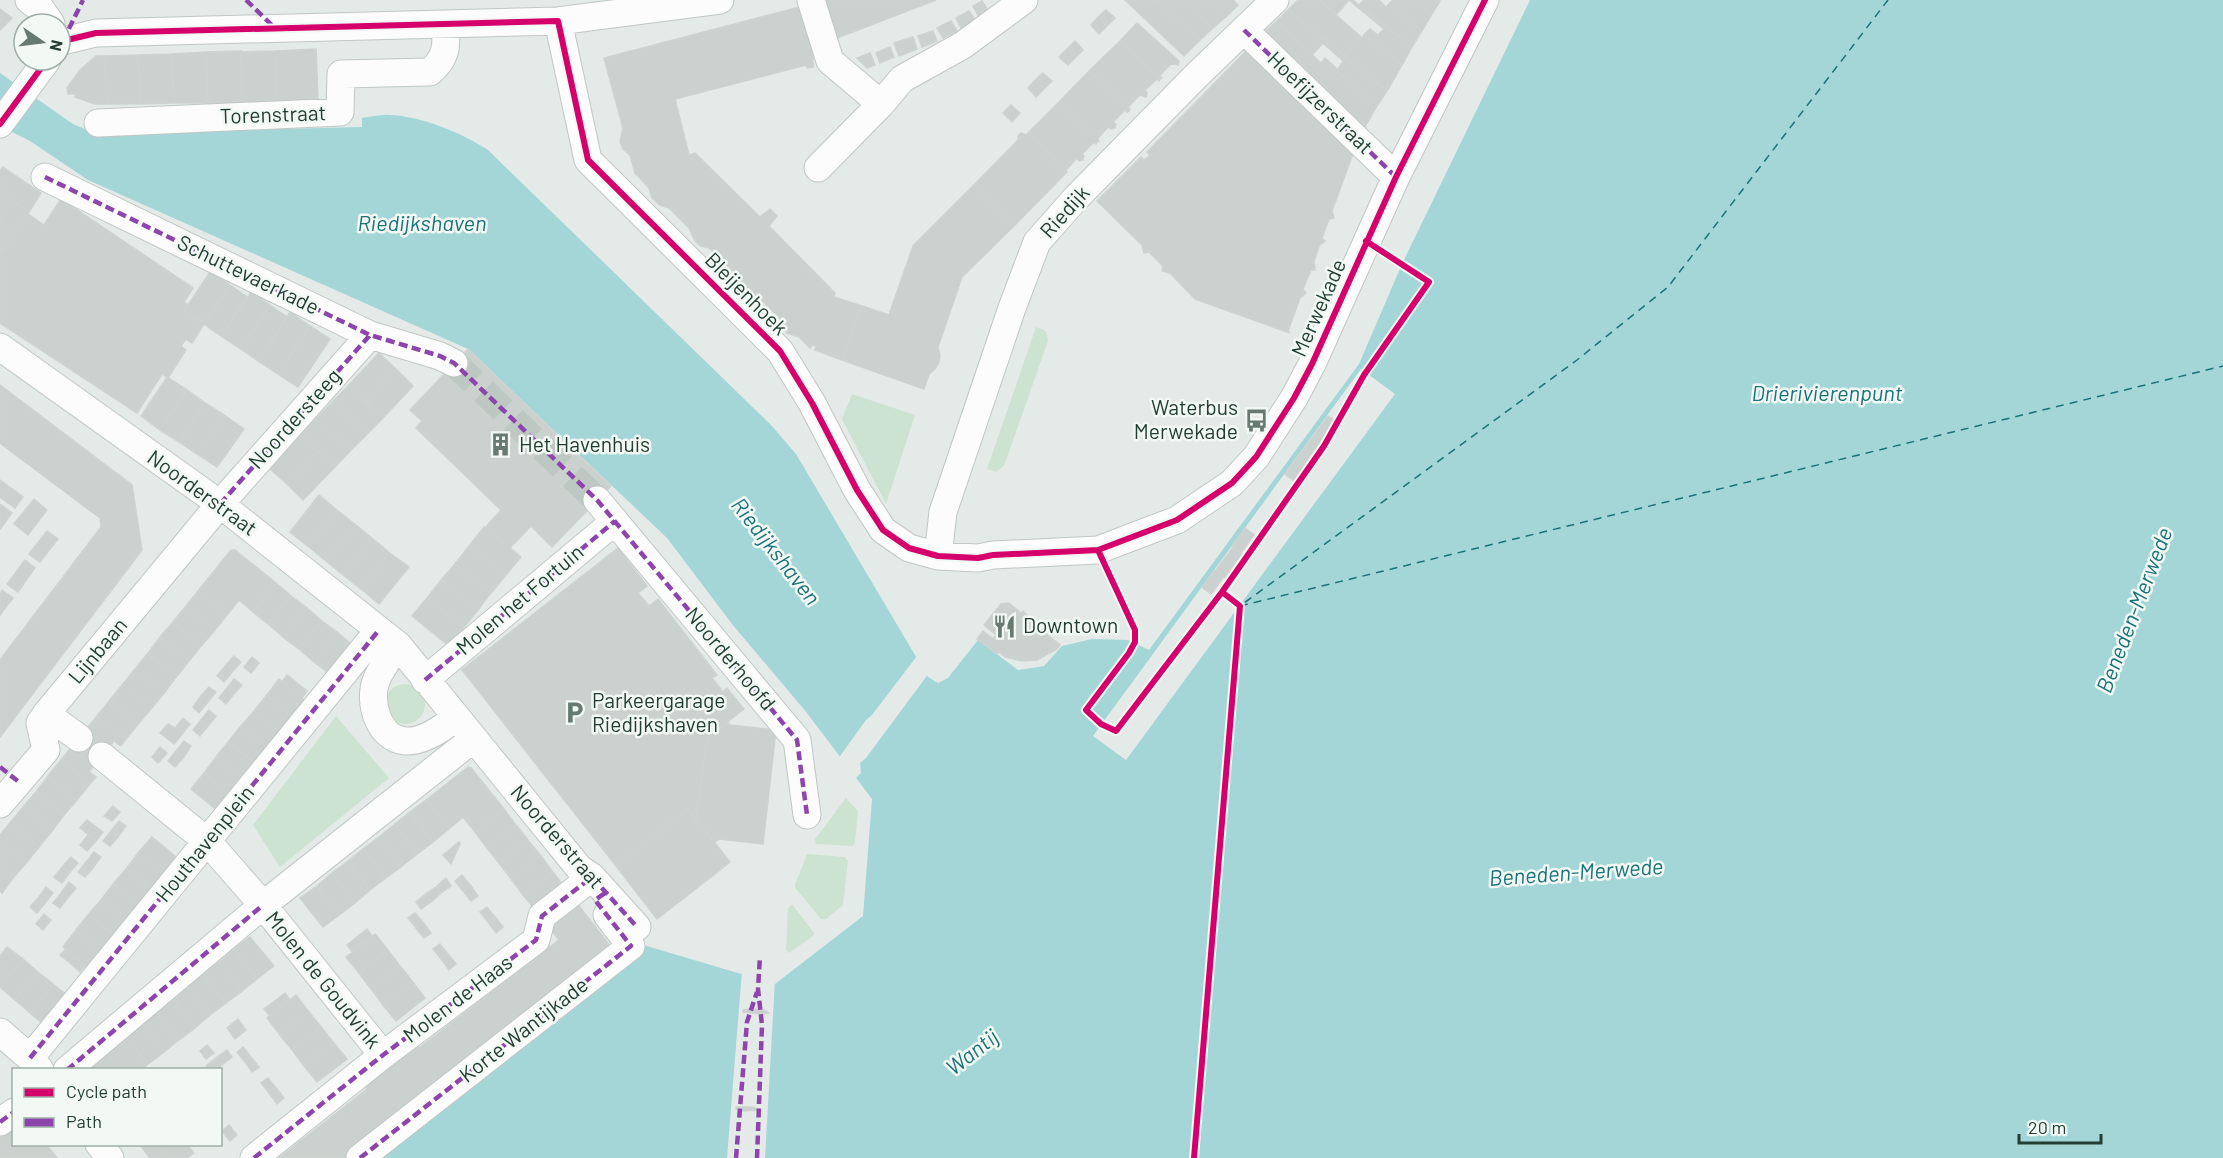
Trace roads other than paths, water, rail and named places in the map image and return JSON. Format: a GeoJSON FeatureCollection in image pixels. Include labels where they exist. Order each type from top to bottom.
{"type":"FeatureCollection","features":[{"type":"Feature","properties":{"kind":"street"},"geometry":{"type":"LineString","coordinates":[[29,0],[40,8],[41,12]]}},
{"type":"Feature","properties":{"kind":"street"},"geometry":{"type":"LineString","coordinates":[[72,41],[96,33],[558,21],[626,5],[720,0]]}},
{"type":"Feature","properties":{"kind":"street"},"geometry":{"type":"LineString","coordinates":[[811,0],[830,61],[881,104]]}},
{"type":"Feature","properties":{"kind":"street"},"geometry":{"type":"LineString","coordinates":[[818,168],[881,104],[902,79],[963,45],[1024,0]]}},
{"type":"Feature","properties":{"kind":"street","name":"Riedijk"},"geometry":{"type":"LineString","coordinates":[[938,556],[944,512],[1012,308],[1038,242],[1076,198],[1275,0]]}},
{"type":"Feature","properties":{"kind":"street","name":"Merwekade"},"geometry":{"type":"LineString","coordinates":[[1098,550],[1177,520],[1232,483],[1256,457],[1289,406],[1312,364],[1396,177],[1485,0]]}},
{"type":"Feature","properties":{"kind":"street","name":"Bleijenhoek"},"geometry":{"type":"LineString","coordinates":[[558,21],[588,160],[780,351],[812,403],[857,490],[883,530],[909,548],[938,556],[978,558],[993,555],[1098,550]]}},
{"type":"Feature","properties":{"kind":"street","name":"Torenstraat"},"geometry":{"type":"LineString","coordinates":[[98,123],[340,112],[341,74],[430,72],[441,62],[447,43],[444,25]]}},
{"type":"Feature","properties":{"kind":"street","name":"Hoefijzerstraat"},"geometry":{"type":"LineString","coordinates":[[1244,30],[1396,177]]}},
{"type":"Feature","properties":{"kind":"street"},"geometry":{"type":"LineString","coordinates":[[0,124],[35,72]]}},
{"type":"Feature","properties":{"kind":"street","name":"Schuttevaerkade"},"geometry":{"type":"LineString","coordinates":[[45,177],[370,335],[440,356],[454,363]]}},
{"type":"Feature","properties":{"kind":"street","name":"Noordersteeg"},"geometry":{"type":"LineString","coordinates":[[220,504],[370,335]]}},
{"type":"Feature","properties":{"kind":"street","name":"Noorderstraat"},"geometry":{"type":"LineString","coordinates":[[0,347],[220,504],[389,638],[579,868],[637,927]]}},
{"type":"Feature","properties":{"kind":"street"},"geometry":{"type":"LineString","coordinates":[[597,500],[615,521]]}},
{"type":"Feature","properties":{"kind":"street","name":"Lijnbaan"},"geometry":{"type":"LineString","coordinates":[[46,714],[220,504]]}},
{"type":"Feature","properties":{"kind":"street","name":"Molen het Fortuin"},"geometry":{"type":"LineString","coordinates":[[425,680],[615,521]]}},
{"type":"Feature","properties":{"kind":"street","name":"Noorderhoofd"},"geometry":{"type":"LineString","coordinates":[[615,521],[797,740],[807,815]]}},
{"type":"Feature","properties":{"kind":"street"},"geometry":{"type":"LineString","coordinates":[[389,638],[376,681],[373,705],[380,722],[392,736],[406,741],[422,738],[443,728],[455,718]]}},
{"type":"Feature","properties":{"kind":"street","name":"Houthavenplein"},"geometry":{"type":"LineString","coordinates":[[35,1064],[208,842],[389,638]]}},
{"type":"Feature","properties":{"kind":"street"},"geometry":{"type":"LineString","coordinates":[[0,804],[9,774],[46,750],[40,723],[46,714],[79,738]]}},
{"type":"Feature","properties":{"kind":"street"},"geometry":{"type":"LineString","coordinates":[[69,1068],[263,906],[473,739]]}},
{"type":"Feature","properties":{"kind":"street","name":"Molen de Goudvink"},"geometry":{"type":"LineString","coordinates":[[102,756],[208,842],[263,906],[383,1055]]}},
{"type":"Feature","properties":{"kind":"street","name":"Molen de Haas"},"geometry":{"type":"LineString","coordinates":[[254,1158],[383,1055],[536,940],[542,916],[598,885]]}},
{"type":"Feature","properties":{"kind":"street","name":"Korte Wantijkade"},"geometry":{"type":"LineString","coordinates":[[360,1158],[631,946],[595,900],[598,885]]}},
{"type":"Feature","properties":{"kind":"street"},"geometry":{"type":"LineString","coordinates":[[0,1032],[35,1064]]}},
{"type":"Feature","properties":{"kind":"street"},"geometry":{"type":"LineString","coordinates":[[101,1146],[110,1158]]}},
{"type":"Feature","properties":{"kind":"water"},"geometry":{"type":"Polygon","coordinates":[[[1530,0],[2223,0],[2223,1158],[368,1158],[640,944],[775,984],[863,916],[872,799],[807,713],[732,624],[667,538],[468,349],[88,180],[30,141],[0,126],[0,73],[73,124],[94,133],[362,127],[362,118],[387,115],[415,118],[441,127],[488,150],[771,425],[796,454],[928,677],[938,683],[948,678],[978,640],[1018,670],[1044,666],[1062,646],[1092,639],[1128,640],[1149,650],[1359,364],[1402,264],[1530,0]]]}},
{"type":"Feature","properties":{"kind":"tunnel"},"geometry":{"type":"LineString","coordinates":[[454,363],[597,500]]}},
{"type":"Feature","properties":{"kind":"place","name":"Waterbus Merwekade"},"geometry":{"type":"Point","coordinates":[1256,420]}},
{"type":"Feature","properties":{"kind":"place","name":"Het Havenhuis"},"geometry":{"type":"Point","coordinates":[501,445]}},
{"type":"Feature","properties":{"kind":"place","name":"Downtown"},"geometry":{"type":"Point","coordinates":[1005,626]}},
{"type":"Feature","properties":{"kind":"place","name":"Parkeergarage Riedijkshaven"},"geometry":{"type":"Point","coordinates":[574,713]}},
{"type":"Feature","properties":{"kind":"water label","name":"Riedijkshaven"},"geometry":{"type":"Point","coordinates":[422,223]}},
{"type":"Feature","properties":{"kind":"water label","name":"Drierivierenpunt"},"geometry":{"type":"Point","coordinates":[1827,393]}},
{"type":"Feature","properties":{"kind":"water label","name":"Riedijkshaven"},"geometry":{"type":"Point","coordinates":[776,551]}},
{"type":"Feature","properties":{"kind":"water label","name":"Beneden-Merwede"},"geometry":{"type":"Point","coordinates":[2134,610]}},
{"type":"Feature","properties":{"kind":"water label","name":"Beneden-Merwede"},"geometry":{"type":"Point","coordinates":[1576,872]}},
{"type":"Feature","properties":{"kind":"water label","name":"Wantij"},"geometry":{"type":"Point","coordinates":[972,1052]}}]}
